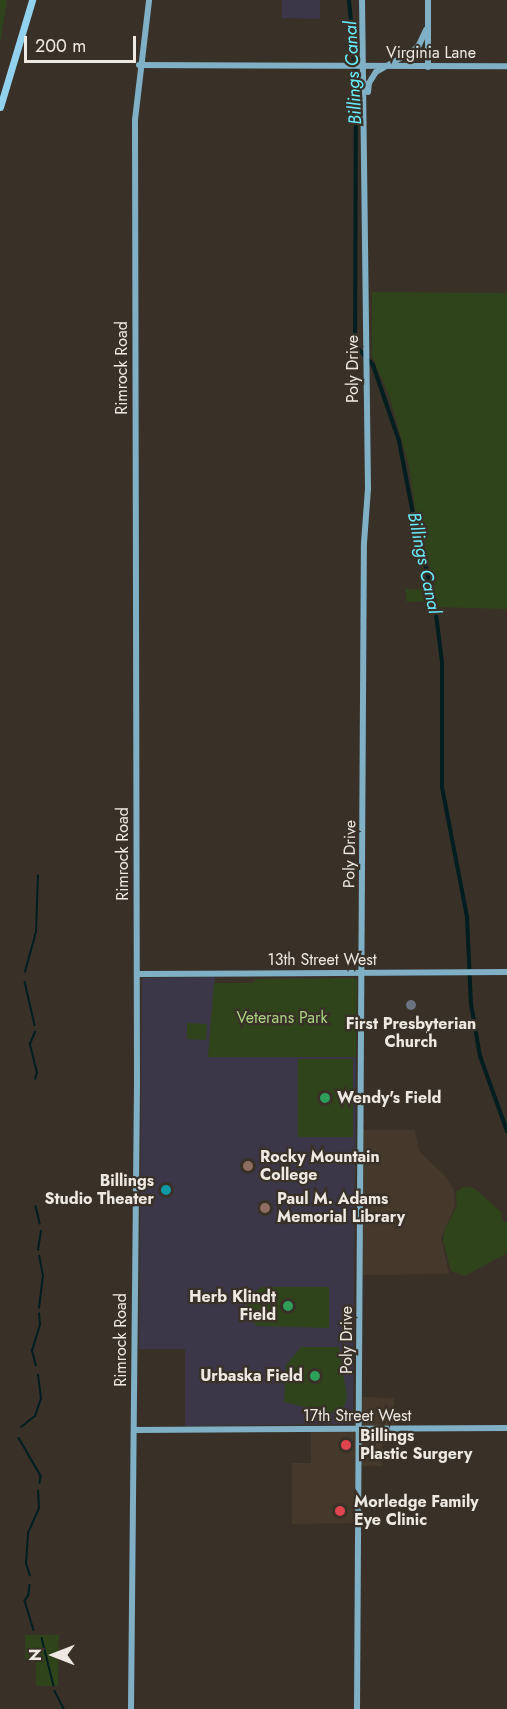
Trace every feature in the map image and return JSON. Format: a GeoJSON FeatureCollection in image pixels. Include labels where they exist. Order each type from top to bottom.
{"type":"FeatureCollection","features":[{"type":"Feature","properties":{"kind":"main road"},"geometry":{"type":"LineString","coordinates":[[0,107],[32,0]]}},
{"type":"Feature","properties":{"kind":"street","name":"Rimrock Road"},"geometry":{"type":"LineString","coordinates":[[131,1709],[137,974],[135,120],[139,65],[148,0]]}},
{"type":"Feature","properties":{"kind":"street","name":"Poly Drive"},"geometry":{"type":"LineString","coordinates":[[357,1709],[363,543],[368,489],[365,110],[358,67],[362,0]]}},
{"type":"Feature","properties":{"kind":"street"},"geometry":{"type":"LineString","coordinates":[[428,0],[426,30],[428,67]]}},
{"type":"Feature","properties":{"kind":"street"},"geometry":{"type":"LineString","coordinates":[[365,110],[369,83],[384,66],[413,51],[426,30]]}},
{"type":"Feature","properties":{"kind":"street","name":"Virginia Lane"},"geometry":{"type":"LineString","coordinates":[[139,65],[507,66]]}},
{"type":"Feature","properties":{"kind":"street","name":"13th Street West"},"geometry":{"type":"LineString","coordinates":[[137,974],[507,972]]}},
{"type":"Feature","properties":{"kind":"street","name":"17th Street West"},"geometry":{"type":"LineString","coordinates":[[134,1430],[507,1428]]}},
{"type":"Feature","properties":{"kind":"shaded area"},"geometry":{"type":"Polygon","coordinates":[[[282,0],[320,0],[320,19],[282,18],[282,0]]]}},
{"type":"Feature","properties":{"kind":"shaded area","name":"Rocky Mountain College"},"geometry":{"type":"Polygon","coordinates":[[[215,977],[208,1057],[356,1057],[353,1424],[185,1426],[185,1349],[139,1349],[142,978],[215,977]]]}},
{"type":"Feature","properties":{"kind":"shaded area"},"geometry":{"type":"Polygon","coordinates":[[[361,1130],[415,1130],[419,1151],[445,1176],[454,1190],[455,1206],[441,1238],[449,1274],[361,1275],[361,1130]]]}},
{"type":"Feature","properties":{"kind":"shaded area"},"geometry":{"type":"Polygon","coordinates":[[[360,1397],[394,1398],[394,1430],[382,1430],[382,1466],[360,1466],[360,1523],[292,1524],[292,1463],[311,1463],[311,1429],[360,1430],[360,1397]]]}},
{"type":"Feature","properties":{"kind":"green space"},"geometry":{"type":"Polygon","coordinates":[[[0,0],[7,0],[0,43],[0,0]]]}},
{"type":"Feature","properties":{"kind":"green space"},"geometry":{"type":"Polygon","coordinates":[[[372,292],[507,293],[507,609],[439,607],[430,601],[407,602],[405,589],[425,589],[435,585],[417,521],[409,466],[390,398],[372,356],[372,292]]]}},
{"type":"Feature","properties":{"kind":"green space","name":"Veterans Park"},"geometry":{"type":"Polygon","coordinates":[[[354,978],[357,981],[356,1057],[208,1057],[214,983],[253,983],[256,979],[354,978]]]}},
{"type":"Feature","properties":{"kind":"green space"},"geometry":{"type":"Polygon","coordinates":[[[187,1023],[207,1024],[206,1040],[187,1039],[187,1023]]]}},
{"type":"Feature","properties":{"kind":"green space","name":"Wendy's Field"},"geometry":{"type":"Polygon","coordinates":[[[298,1059],[353,1059],[353,1137],[298,1137],[298,1059]]]}},
{"type":"Feature","properties":{"kind":"green space"},"geometry":{"type":"Polygon","coordinates":[[[463,1187],[474,1188],[501,1212],[502,1220],[507,1222],[507,1253],[465,1276],[451,1271],[443,1240],[445,1229],[457,1206],[456,1192],[463,1187]]]}},
{"type":"Feature","properties":{"kind":"green space","name":"Herb Klindt Field"},"geometry":{"type":"Polygon","coordinates":[[[261,1287],[329,1287],[329,1328],[257,1326],[247,1315],[247,1304],[250,1296],[261,1287]]]}},
{"type":"Feature","properties":{"kind":"green space","name":"Urbaska Field"},"geometry":{"type":"Polygon","coordinates":[[[301,1347],[339,1347],[347,1397],[344,1407],[339,1411],[330,1413],[284,1402],[286,1365],[301,1347]]]}},
{"type":"Feature","properties":{"kind":"green space"},"geometry":{"type":"Polygon","coordinates":[[[25,1635],[59,1635],[58,1686],[36,1686],[36,1662],[25,1661],[25,1635]]]}},
{"type":"Feature","properties":{"kind":"waterway","name":"Billings Canal"},"geometry":{"type":"LineString","coordinates":[[349,0],[356,76],[355,345],[373,365],[399,441],[416,529],[434,598],[442,662],[442,787],[467,917],[471,1004],[480,1056],[507,1131]]}},
{"type":"Feature","properties":{"kind":"waterway"},"geometry":{"type":"LineString","coordinates":[[25,972],[36,932],[38,876]]}},
{"type":"Feature","properties":{"kind":"waterway"},"geometry":{"type":"LineString","coordinates":[[25,982],[35,1025]]}},
{"type":"Feature","properties":{"kind":"waterway"},"geometry":{"type":"LineString","coordinates":[[35,1032],[30,1044],[37,1073],[35,1079]]}},
{"type":"Feature","properties":{"kind":"waterway"},"geometry":{"type":"LineString","coordinates":[[36,1206],[40,1224]]}},
{"type":"Feature","properties":{"kind":"waterway"},"geometry":{"type":"LineString","coordinates":[[38,1250],[41,1231]]}},
{"type":"Feature","properties":{"kind":"waterway"},"geometry":{"type":"LineString","coordinates":[[39,1256],[43,1276],[39,1308]]}},
{"type":"Feature","properties":{"kind":"waterway"},"geometry":{"type":"LineString","coordinates":[[36,1366],[32,1351],[40,1325],[39,1314]]}},
{"type":"Feature","properties":{"kind":"waterway"},"geometry":{"type":"LineString","coordinates":[[21,1427],[35,1416],[41,1399],[38,1375]]}},
{"type":"Feature","properties":{"kind":"waterway"},"geometry":{"type":"LineString","coordinates":[[19,1438],[41,1476],[40,1483]]}},
{"type":"Feature","properties":{"kind":"waterway"},"geometry":{"type":"LineString","coordinates":[[30,1576],[26,1564],[28,1533],[39,1508],[38,1491]]}},
{"type":"Feature","properties":{"kind":"waterway"},"geometry":{"type":"LineString","coordinates":[[30,1585],[29,1595],[25,1601],[34,1630]]}},
{"type":"Feature","properties":{"kind":"waterway"},"geometry":{"type":"LineString","coordinates":[[42,1638],[54,1686]]}},
{"type":"Feature","properties":{"kind":"waterway"},"geometry":{"type":"LineString","coordinates":[[55,1691],[64,1709]]}},
{"type":"Feature","properties":{"kind":"place","name":"First Presbyterian Church"},"geometry":{"type":"Point","coordinates":[411,1005]}},
{"type":"Feature","properties":{"kind":"place","name":"Wendy's Field"},"geometry":{"type":"Point","coordinates":[325,1098]}},
{"type":"Feature","properties":{"kind":"place","name":"Rocky Mountain College"},"geometry":{"type":"Point","coordinates":[248,1166]}},
{"type":"Feature","properties":{"kind":"place","name":"Billings Studio Theater"},"geometry":{"type":"Point","coordinates":[166,1190]}},
{"type":"Feature","properties":{"kind":"place","name":"Paul M. Adams Memorial Library"},"geometry":{"type":"Point","coordinates":[265,1208]}},
{"type":"Feature","properties":{"kind":"place","name":"Herb Klindt Field"},"geometry":{"type":"Point","coordinates":[288,1306]}},
{"type":"Feature","properties":{"kind":"place","name":"Urbaska Field"},"geometry":{"type":"Point","coordinates":[315,1376]}},
{"type":"Feature","properties":{"kind":"place","name":"Billings Plastic Surgery"},"geometry":{"type":"Point","coordinates":[346,1445]}},
{"type":"Feature","properties":{"kind":"place","name":"Morledge Family Eye Clinic"},"geometry":{"type":"Point","coordinates":[340,1511]}}]}
